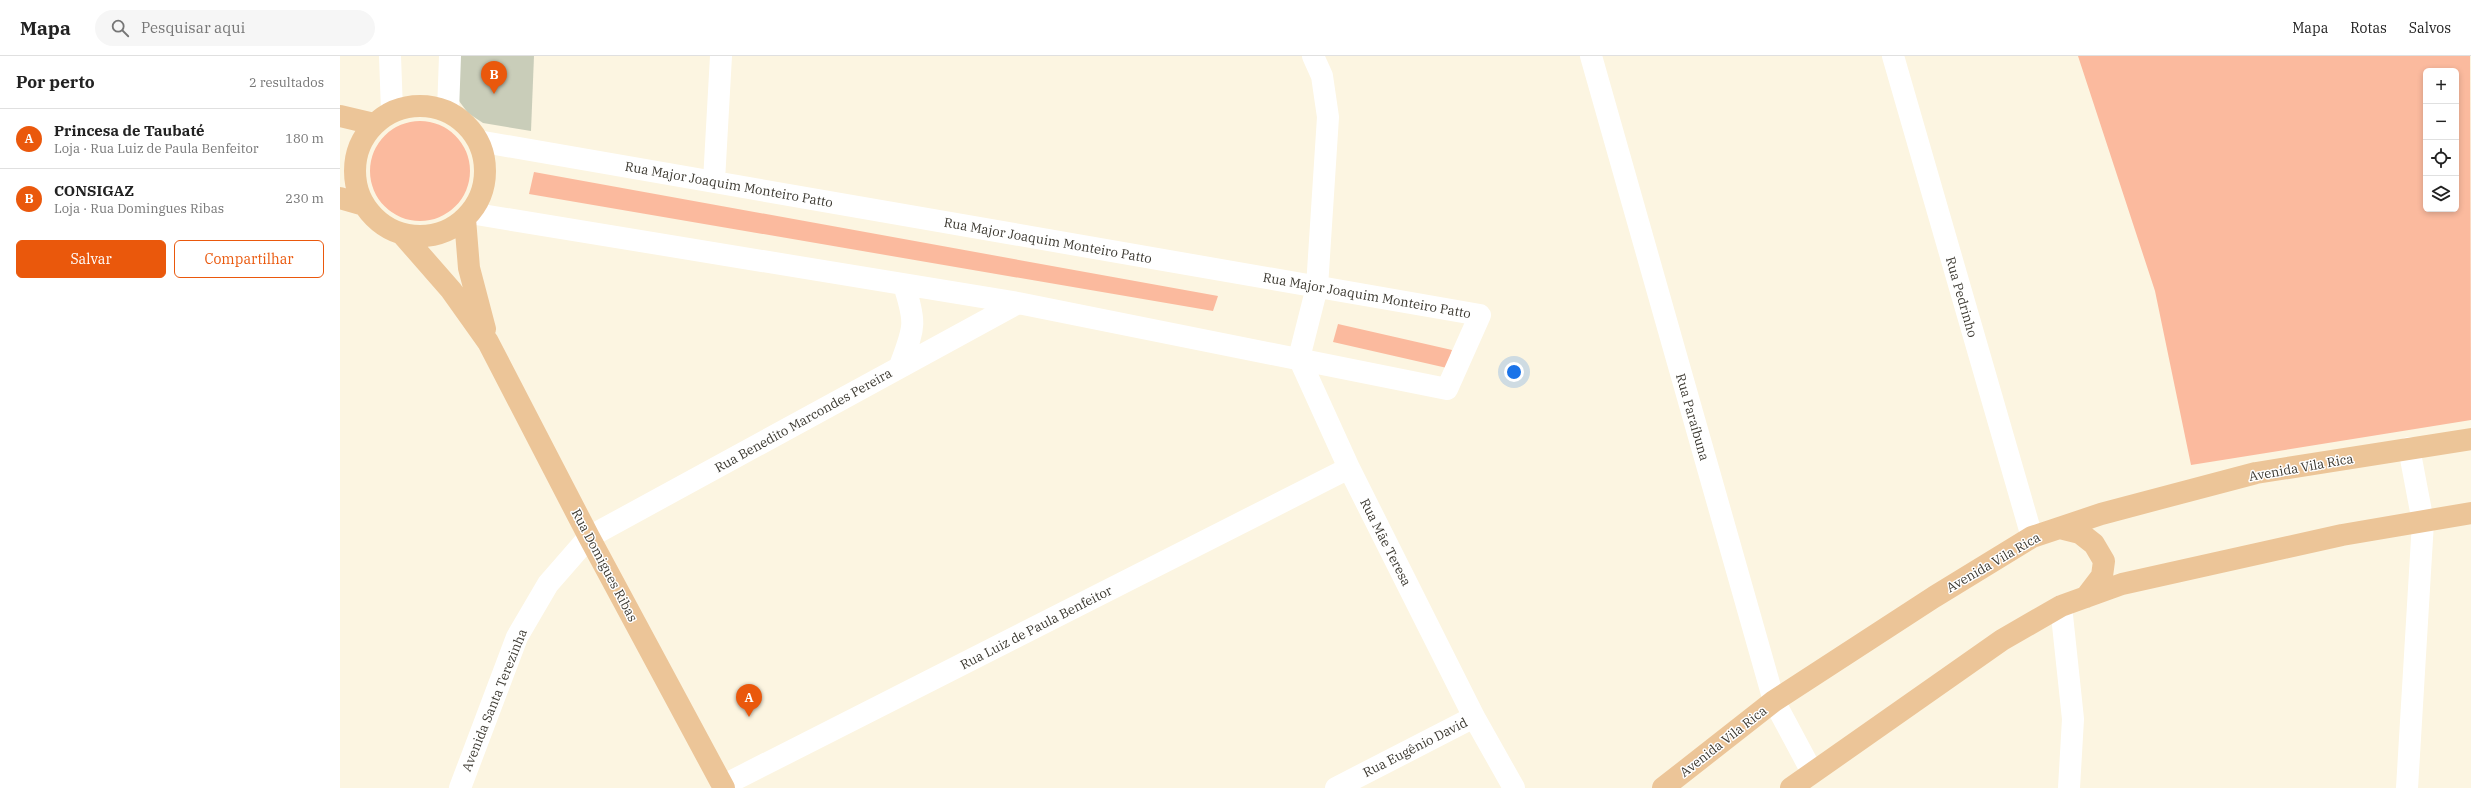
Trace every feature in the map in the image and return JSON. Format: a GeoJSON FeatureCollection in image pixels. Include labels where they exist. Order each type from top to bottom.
{"type":"FeatureCollection","features":[{"type":"Feature","properties":{"kind":"main road"},"geometry":{"type":"LineString","coordinates":[[411,106],[424,106],[448,112],[466,124],[478,141],[485,161],[485,181],[479,201],[468,216],[446,231],[424,237],[402,234],[382,224],[364,204],[356,184],[355,162],[361,142],[374,124],[392,111],[411,106]]}},
{"type":"Feature","properties":{"kind":"main road"},"geometry":{"type":"LineString","coordinates":[[340,116],[374,124]]}},
{"type":"Feature","properties":{"kind":"main road"},"geometry":{"type":"LineString","coordinates":[[340,198],[364,204]]}},
{"type":"Feature","properties":{"kind":"main road","name":"Rua Domigues Ribas"},"geometry":{"type":"LineString","coordinates":[[468,216],[469,268],[488,342]]}},
{"type":"Feature","properties":{"kind":"main road","name":"Rua Domigues Ribas"},"geometry":{"type":"LineString","coordinates":[[402,234],[451,290],[488,342],[589,537],[723,787]]}},
{"type":"Feature","properties":{"kind":"main road","name":"Avenida Vila Rica"},"geometry":{"type":"LineString","coordinates":[[1663,788],[1774,701],[1934,597],[2032,537],[2101,514],[2256,474],[2471,439]]}},
{"type":"Feature","properties":{"kind":"main road"},"geometry":{"type":"LineString","coordinates":[[1791,788],[2002,640],[2061,606],[2086,596],[2145,579],[2342,535],[2471,513]]}},
{"type":"Feature","properties":{"kind":"main road"},"geometry":{"type":"LineString","coordinates":[[2060,528],[2080,533],[2094,544],[2104,561],[2102,576],[2086,596]]}},
{"type":"Feature","properties":{"kind":"street"},"geometry":{"type":"LineString","coordinates":[[390,56],[392,111]]}},
{"type":"Feature","properties":{"kind":"street"},"geometry":{"type":"LineString","coordinates":[[448,112],[450,56]]}},
{"type":"Feature","properties":{"kind":"street"},"geometry":{"type":"LineString","coordinates":[[714,181],[721,56]]}},
{"type":"Feature","properties":{"kind":"street"},"geometry":{"type":"LineString","coordinates":[[1298,358],[1316,287],[1328,117],[1322,76],[1313,56]]}},
{"type":"Feature","properties":{"kind":"street","name":"Rua Paraíbuna"},"geometry":{"type":"LineString","coordinates":[[1591,56],[1774,701],[1812,772]]}},
{"type":"Feature","properties":{"kind":"street","name":"Rua Pedrinho"},"geometry":{"type":"LineString","coordinates":[[1892,56],[2032,537]]}},
{"type":"Feature","properties":{"kind":"street","name":"Rua Major Joaquim Monteiro Patto"},"geometry":{"type":"LineString","coordinates":[[468,216],[1018,303],[1447,389],[1480,315],[478,141]]}},
{"type":"Feature","properties":{"kind":"street"},"geometry":{"type":"LineString","coordinates":[[900,366],[913,330],[912,311],[904,285]]}},
{"type":"Feature","properties":{"kind":"street","name":"Rua Benedito Marcondes Pereira"},"geometry":{"type":"LineString","coordinates":[[589,537],[1018,303]]}},
{"type":"Feature","properties":{"kind":"street","name":"Rua Mãe Teresa"},"geometry":{"type":"LineString","coordinates":[[1298,358],[1349,468],[1474,718],[1514,788]]}},
{"type":"Feature","properties":{"kind":"street"},"geometry":{"type":"LineString","coordinates":[[2408,788],[2423,522],[2409,448]]}},
{"type":"Feature","properties":{"kind":"street","name":"Rua Luiz de Paula Benfeitor"},"geometry":{"type":"LineString","coordinates":[[723,787],[1349,468]]}},
{"type":"Feature","properties":{"kind":"street","name":"Avenida Santa Terezinha"},"geometry":{"type":"LineString","coordinates":[[460,788],[517,637],[548,584],[589,537]]}},
{"type":"Feature","properties":{"kind":"street"},"geometry":{"type":"LineString","coordinates":[[2061,606],[2073,719],[2069,788]]}},
{"type":"Feature","properties":{"kind":"street","name":"Rua Eugênio David"},"geometry":{"type":"LineString","coordinates":[[1336,788],[1474,718]]}},
{"type":"Feature","properties":{"kind":"shaded area"},"geometry":{"type":"Polygon","coordinates":[[[2078,56],[2470,56],[2471,420],[2191,465],[2155,291],[2078,56]]]}},
{"type":"Feature","properties":{"kind":"shaded area"},"geometry":{"type":"Polygon","coordinates":[[[420,121],[439,125],[455,136],[466,152],[470,171],[466,190],[455,206],[439,217],[420,221],[401,217],[385,206],[374,190],[370,171],[374,152],[385,136],[401,125],[420,121]]]}},
{"type":"Feature","properties":{"kind":"shaded area"},"geometry":{"type":"Polygon","coordinates":[[[534,172],[1218,296],[1213,311],[529,194],[534,172]]]}},
{"type":"Feature","properties":{"kind":"shaded area"},"geometry":{"type":"Polygon","coordinates":[[[1338,324],[1452,350],[1447,368],[1333,342],[1338,324]]]}},
{"type":"Feature","properties":{"kind":"building"},"geometry":{"type":"Polygon","coordinates":[[[454,56],[534,56],[531,131],[483,123],[468,113],[456,97],[454,56]]]}},
{"type":"Feature","properties":{"kind":"place","name":"CONSIGAZ"},"geometry":{"type":"Point","coordinates":[494,94]}},
{"type":"Feature","properties":{"kind":"place","name":"Princesa de Taubaté"},"geometry":{"type":"Point","coordinates":[749,717]}}]}
